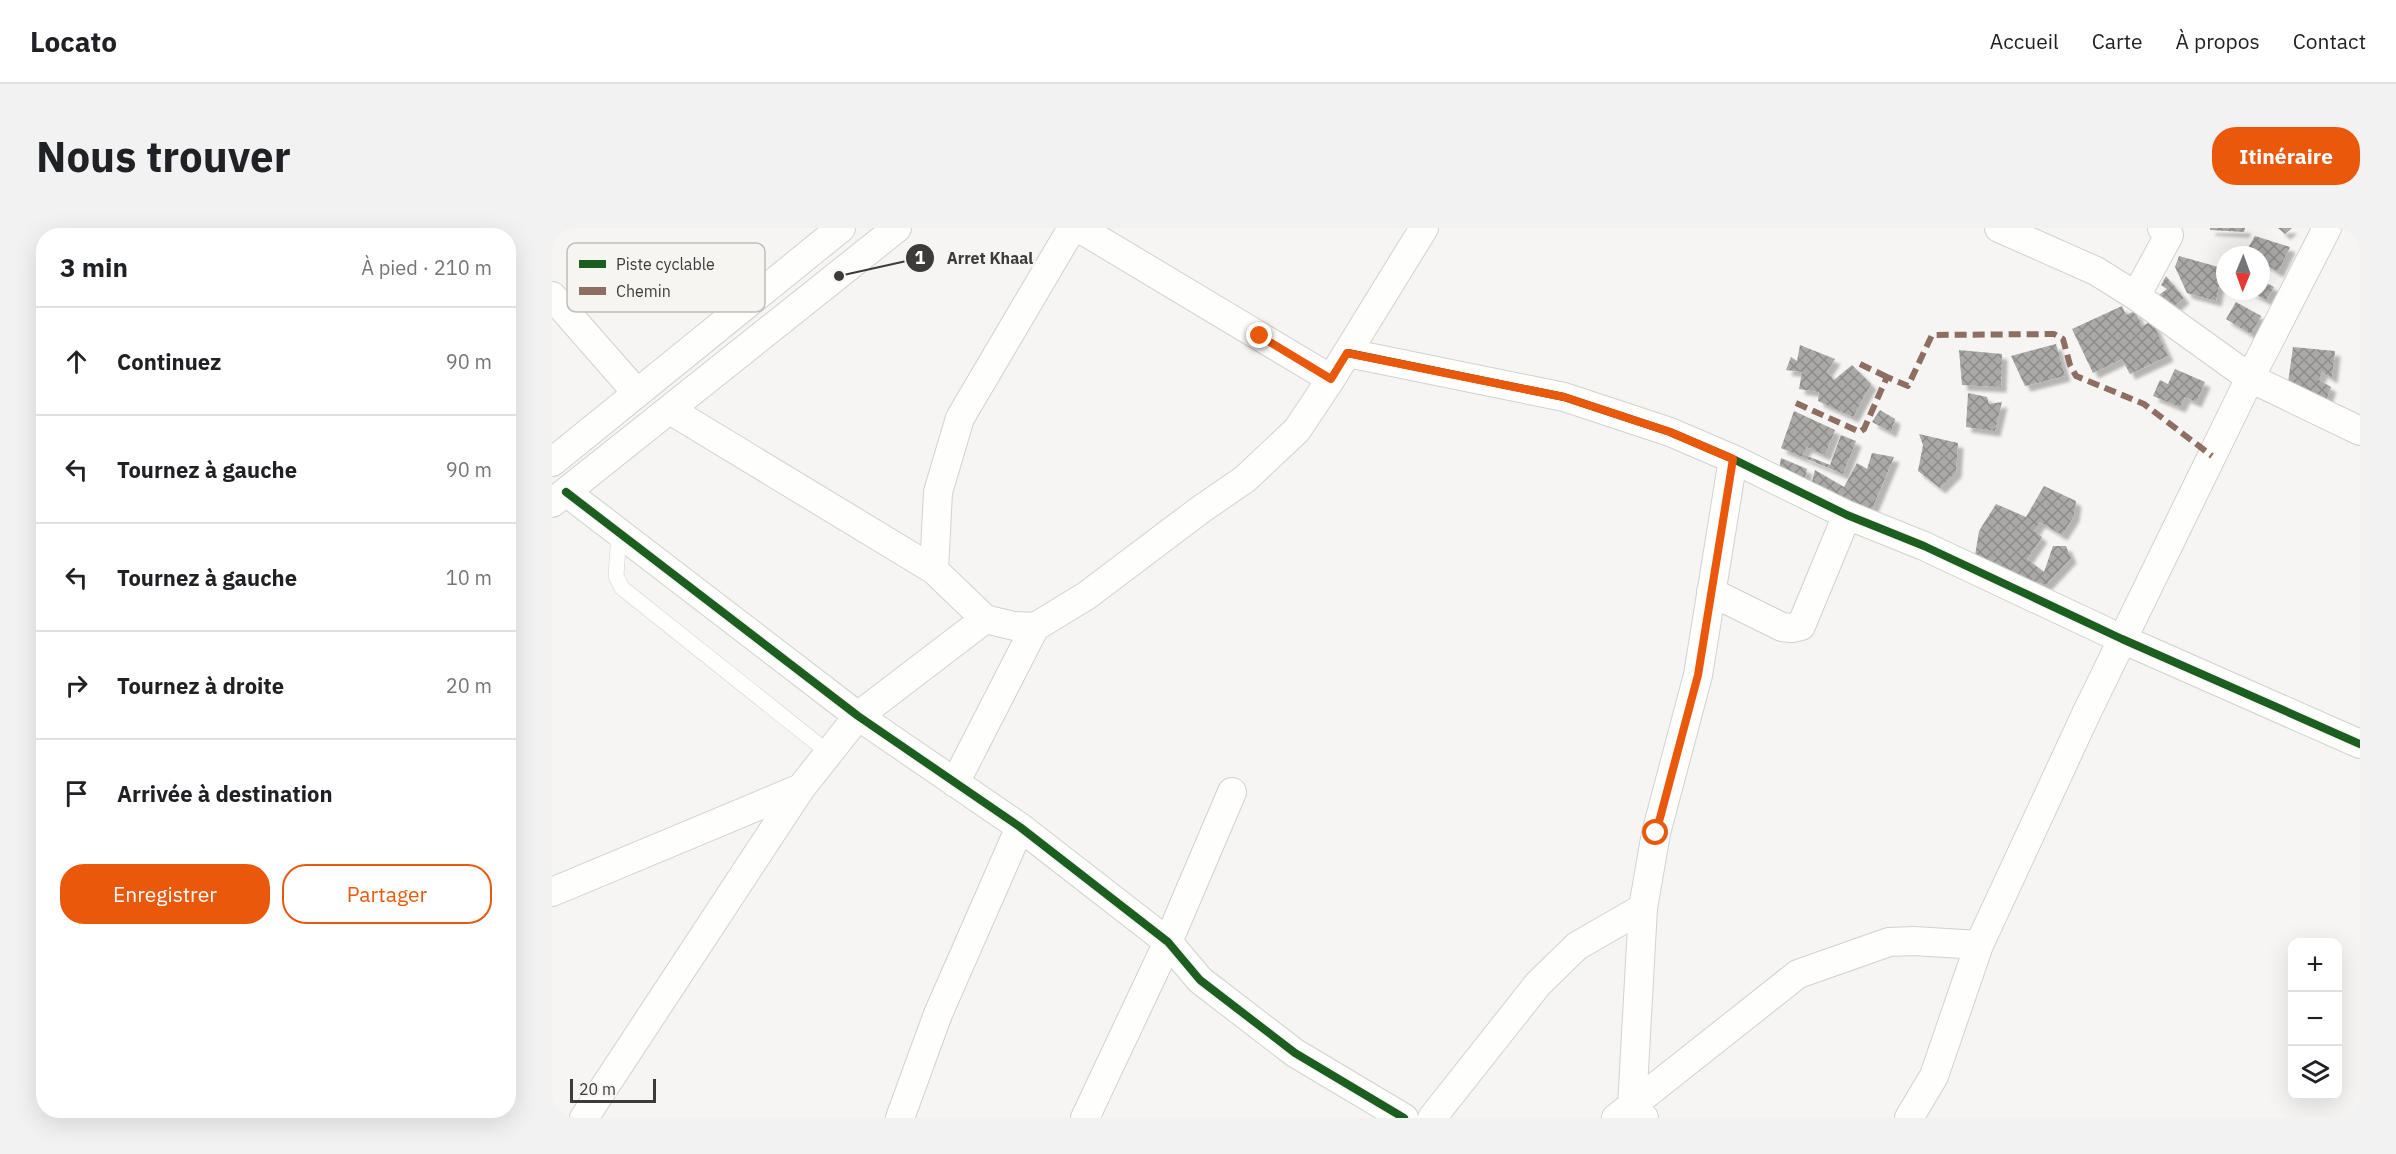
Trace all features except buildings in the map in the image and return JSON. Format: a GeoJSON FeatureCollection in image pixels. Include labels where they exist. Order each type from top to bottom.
{"type":"FeatureCollection","features":[{"type":"Feature","properties":{"kind":"street"},"geometry":{"type":"LineString","coordinates":[[765,289],[841,228]]}},
{"type":"Feature","properties":{"kind":"street"},"geometry":{"type":"LineString","coordinates":[[897,228],[559,497],[619,533],[858,716],[1020,827],[1168,942],[1200,980],[1295,1053],[1404,1118]]}},
{"type":"Feature","properties":{"kind":"street"},"geometry":{"type":"LineString","coordinates":[[934,570],[938,492],[960,418],[1072,228]]}},
{"type":"Feature","properties":{"kind":"street"},"geometry":{"type":"LineString","coordinates":[[1079,228],[1331,379]]}},
{"type":"Feature","properties":{"kind":"street"},"geometry":{"type":"LineString","coordinates":[[955,783],[1035,627],[1086,596],[1245,478],[1297,430],[1424,228]]}},
{"type":"Feature","properties":{"kind":"street"},"geometry":{"type":"LineString","coordinates":[[2000,228],[2096,271],[2136,296],[2250,378],[2360,431]]}},
{"type":"Feature","properties":{"kind":"street"},"geometry":{"type":"LineString","coordinates":[[2136,296],[2169,235],[2162,228]]}},
{"type":"Feature","properties":{"kind":"street"},"geometry":{"type":"LineString","coordinates":[[1909,1118],[1934,1076],[1979,945],[2122,639],[2326,228]]}},
{"type":"Feature","properties":{"kind":"street"},"geometry":{"type":"LineString","coordinates":[[552,296],[637,393]]}},
{"type":"Feature","properties":{"kind":"street"},"geometry":{"type":"LineString","coordinates":[[552,462],[737,312]]}},
{"type":"Feature","properties":{"kind":"street"},"geometry":{"type":"LineString","coordinates":[[1347,353],[1564,397],[1670,432],[1733,459],[1848,515],[1924,546],[2122,639],[2360,744]]}},
{"type":"Feature","properties":{"kind":"street"},"geometry":{"type":"LineString","coordinates":[[670,410],[934,570],[985,619],[1014,626],[1035,627]]}},
{"type":"Feature","properties":{"kind":"street"},"geometry":{"type":"LineString","coordinates":[[1631,1114],[1643,908],[1656,833],[1698,675],[1733,459]]}},
{"type":"Feature","properties":{"kind":"street"},"geometry":{"type":"LineString","coordinates":[[1711,592],[1782,627],[1801,626],[1848,515]]}},
{"type":"Feature","properties":{"kind":"street"},"geometry":{"type":"LineString","coordinates":[[584,1118],[801,788],[858,716],[985,619]]}},
{"type":"Feature","properties":{"kind":"street"},"geometry":{"type":"LineString","coordinates":[[552,892],[801,788]]}},
{"type":"Feature","properties":{"kind":"street"},"geometry":{"type":"LineString","coordinates":[[1085,1118],[1168,942],[1232,792]]}},
{"type":"Feature","properties":{"kind":"street"},"geometry":{"type":"LineString","coordinates":[[900,1118],[938,1014],[1020,827]]}},
{"type":"Feature","properties":{"kind":"street"},"geometry":{"type":"LineString","coordinates":[[1432,1118],[1538,984],[1576,946],[1643,908]]}},
{"type":"Feature","properties":{"kind":"street"},"geometry":{"type":"LineString","coordinates":[[1631,1114],[1798,974],[1890,942],[1914,941],[1979,945]]}},
{"type":"Feature","properties":{"kind":"lane"},"geometry":{"type":"LineString","coordinates":[[619,533],[616,576],[622,588],[829,753]]}},
{"type":"Feature","properties":{"kind":"marked path"},"geometry":{"type":"LineString","coordinates":[[1796,403],[1860,432],[1864,429],[1887,377],[1908,386],[1932,335],[2054,334],[2063,339],[2070,365],[2076,376],[2144,404],[2212,456]]}},
{"type":"Feature","properties":{"kind":"marked path"},"geometry":{"type":"LineString","coordinates":[[1860,364],[1887,377]]}},
{"type":"Feature","properties":{"kind":"cycle path"},"geometry":{"type":"LineString","coordinates":[[1348,353],[1564,397],[1670,432],[1733,459],[1847,515],[1924,546],[2122,639],[2360,744]]}},
{"type":"Feature","properties":{"kind":"cycle path"},"geometry":{"type":"LineString","coordinates":[[566,492],[858,716],[1020,827],[1168,942],[1200,980],[1295,1053],[1404,1118]]}},
{"type":"Feature","properties":{"kind":"place","name":"Arret Khaal"},"geometry":{"type":"Point","coordinates":[839,276]}},
{"type":"Feature","properties":{"kind":"route"},"geometry":{"type":"LineString","coordinates":[[1260,336],[1331,379],[1347,353],[1564,397],[1670,432],[1733,459],[1698,675],[1656,833]]}}]}
